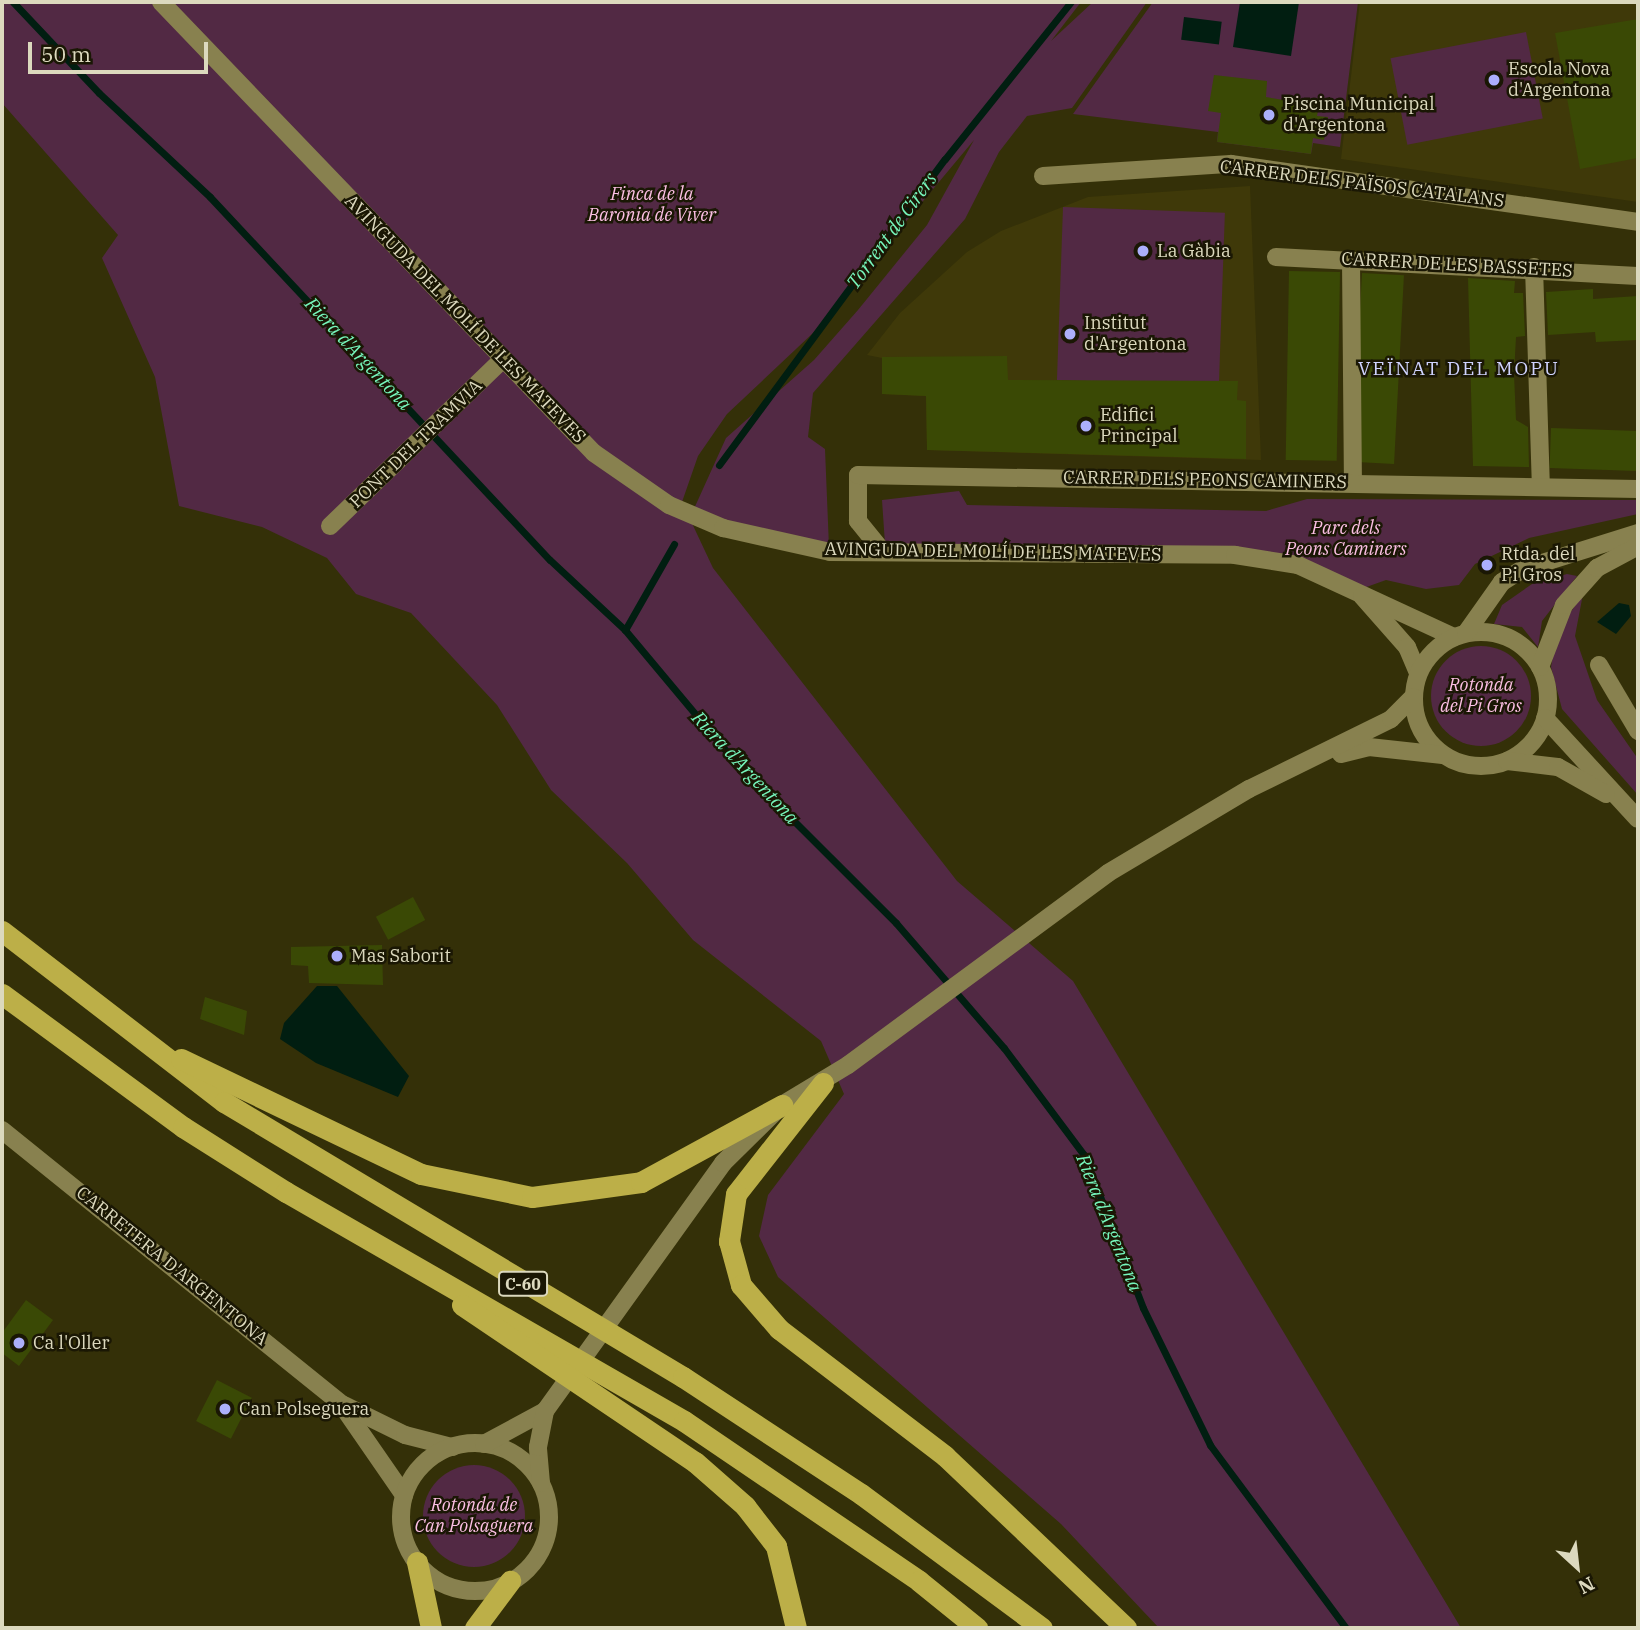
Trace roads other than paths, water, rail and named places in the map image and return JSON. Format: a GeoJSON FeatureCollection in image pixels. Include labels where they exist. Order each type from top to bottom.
{"type":"FeatureCollection","features":[{"type":"Feature","properties":{"kind":"highway","name":"C-60"},"geometry":{"type":"LineString","coordinates":[[2,930],[150,1046],[330,1170],[779,1439],[1042,1628]]}},
{"type":"Feature","properties":{"kind":"highway","name":"C-60"},"geometry":{"type":"LineString","coordinates":[[2,994],[183,1128],[435,1280],[684,1422],[919,1581],[977,1628]]}},
{"type":"Feature","properties":{"kind":"highway"},"geometry":{"type":"LineString","coordinates":[[150,1046],[421,1174],[533,1197],[642,1182],[782,1105]]}},
{"type":"Feature","properties":{"kind":"highway"},"geometry":{"type":"LineString","coordinates":[[823,1083],[736,1194],[729,1241],[741,1285],[779,1329],[945,1456],[1126,1628]]}},
{"type":"Feature","properties":{"kind":"highway"},"geometry":{"type":"LineString","coordinates":[[435,1280],[484,1325],[695,1462],[746,1506],[776,1546],[796,1628]]}},
{"type":"Feature","properties":{"kind":"highway"},"geometry":{"type":"LineString","coordinates":[[417,1562],[431,1628]]}},
{"type":"Feature","properties":{"kind":"highway"},"geometry":{"type":"LineString","coordinates":[[475,1628],[510,1581]]}},
{"type":"Feature","properties":{"kind":"street","name":"AVINGUDA DEL MOLÍ DE LES MATEVES"},"geometry":{"type":"LineString","coordinates":[[161,2],[501,361],[594,453],[669,505],[723,528],[830,552],[1235,555],[1298,565],[1362,596],[1460,635]]}},
{"type":"Feature","properties":{"kind":"street","name":"CARRER DELS PAÏSOS CATALANS"},"geometry":{"type":"LineString","coordinates":[[1043,176],[1231,164],[1638,222]]}},
{"type":"Feature","properties":{"kind":"street","name":"CARRER DE LES BASSETES"},"geometry":{"type":"LineString","coordinates":[[1276,257],[1534,267],[1638,276]]}},
{"type":"Feature","properties":{"kind":"street"},"geometry":{"type":"LineString","coordinates":[[1351,260],[1353,482]]}},
{"type":"Feature","properties":{"kind":"street"},"geometry":{"type":"LineString","coordinates":[[1534,267],[1541,485]]}},
{"type":"Feature","properties":{"kind":"street","name":"PONT DEL TRAMVIA"},"geometry":{"type":"LineString","coordinates":[[330,526],[501,361]]}},
{"type":"Feature","properties":{"kind":"street","name":"CARRER DELS PEONS CAMINERS"},"geometry":{"type":"LineString","coordinates":[[883,552],[858,522],[858,475],[1541,485],[1638,489]]}},
{"type":"Feature","properties":{"kind":"street"},"geometry":{"type":"LineString","coordinates":[[1443,755],[1423,734],[1413,697],[1418,673],[1433,651],[1460,635],[1502,582],[1523,569],[1638,533]]}},
{"type":"Feature","properties":{"kind":"street"},"geometry":{"type":"LineString","coordinates":[[1540,667],[1564,605],[1598,568],[1638,547]]}},
{"type":"Feature","properties":{"kind":"street"},"geometry":{"type":"LineString","coordinates":[[1362,596],[1407,647],[1418,673]]}},
{"type":"Feature","properties":{"kind":"street"},"geometry":{"type":"LineString","coordinates":[[1460,635],[1511,638],[1540,667],[1548,692],[1545,718],[1531,744],[1507,761]]}},
{"type":"Feature","properties":{"kind":"street"},"geometry":{"type":"LineString","coordinates":[[1599,666],[1638,731]]}},
{"type":"Feature","properties":{"kind":"street"},"geometry":{"type":"LineString","coordinates":[[452,1447],[422,1466],[404,1496],[402,1527],[417,1562],[460,1589],[510,1581],[533,1562],[547,1534],[538,1447],[550,1404],[624,1297],[723,1163],[782,1105],[823,1083],[1029,927],[1183,826],[1391,719],[1413,697]]}},
{"type":"Feature","properties":{"kind":"street"},"geometry":{"type":"LineString","coordinates":[[1545,718],[1618,801],[1638,819]]}},
{"type":"Feature","properties":{"kind":"street"},"geometry":{"type":"LineString","coordinates":[[1301,766],[1369,747],[1443,755],[1474,766],[1507,761],[1558,767],[1618,801]]}},
{"type":"Feature","properties":{"kind":"street","name":"CARRETERA D'ARGENTONA"},"geometry":{"type":"LineString","coordinates":[[2,1130],[341,1404]]}},
{"type":"Feature","properties":{"kind":"street"},"geometry":{"type":"LineString","coordinates":[[341,1404],[405,1435],[452,1447],[484,1444],[550,1404]]}},
{"type":"Feature","properties":{"kind":"street"},"geometry":{"type":"LineString","coordinates":[[341,1404],[404,1496]]}},
{"type":"Feature","properties":{"kind":"street"},"geometry":{"type":"LineString","coordinates":[[484,1444],[518,1457],[542,1485]]}},
{"type":"Feature","properties":{"kind":"waterway","name":"Riera d'Argentona"},"geometry":{"type":"LineString","coordinates":[[13,2],[99,93],[210,197],[550,560],[625,630],[737,764],[896,923],[1004,1048],[1084,1155],[1143,1308],[1210,1445],[1346,1628]]}},
{"type":"Feature","properties":{"kind":"waterway","name":"Torrent de Cirers"},"geometry":{"type":"LineString","coordinates":[[719,465],[945,159],[1071,2]]}},
{"type":"Feature","properties":{"kind":"waterway","name":"Torrent de Cirers"},"geometry":{"type":"LineString","coordinates":[[625,630],[674,544]]}},
{"type":"Feature","properties":{"kind":"place","name":"Escola Nova d'Argentona"},"geometry":{"type":"Point","coordinates":[1494,80]}},
{"type":"Feature","properties":{"kind":"place","name":"Piscina Municipal d'Argentona"},"geometry":{"type":"Point","coordinates":[1269,115]}},
{"type":"Feature","properties":{"kind":"place","name":"La Gàbia"},"geometry":{"type":"Point","coordinates":[1143,251]}},
{"type":"Feature","properties":{"kind":"place","name":"Institut d'Argentona"},"geometry":{"type":"Point","coordinates":[1070,334]}},
{"type":"Feature","properties":{"kind":"place","name":"Edifici Principal"},"geometry":{"type":"Point","coordinates":[1086,426]}},
{"type":"Feature","properties":{"kind":"place","name":"Rtda. del Pi Gros"},"geometry":{"type":"Point","coordinates":[1487,565]}},
{"type":"Feature","properties":{"kind":"place","name":"Mas Saborit"},"geometry":{"type":"Point","coordinates":[337,956]}},
{"type":"Feature","properties":{"kind":"place","name":"Ca l'Oller"},"geometry":{"type":"Point","coordinates":[19,1343]}},
{"type":"Feature","properties":{"kind":"place","name":"Can Polseguera"},"geometry":{"type":"Point","coordinates":[225,1409]}},
{"type":"Feature","properties":{"kind":"district","name":"VEÏNAT DEL MOPU"},"geometry":{"type":"Point","coordinates":[1459,369]}},
{"type":"Feature","properties":{"kind":"park label","name":"Finca de la Baronia de Viver"},"geometry":{"type":"Point","coordinates":[652,206]}},
{"type":"Feature","properties":{"kind":"park label","name":"Parc dels Peons Caminers"},"geometry":{"type":"Point","coordinates":[1346,539]}},
{"type":"Feature","properties":{"kind":"park label","name":"Rotonda del Pi Gros"},"geometry":{"type":"Point","coordinates":[1481,696]}},
{"type":"Feature","properties":{"kind":"park label","name":"Rotonda de Can Polsaguera"},"geometry":{"type":"Point","coordinates":[474,1516]}}]}
